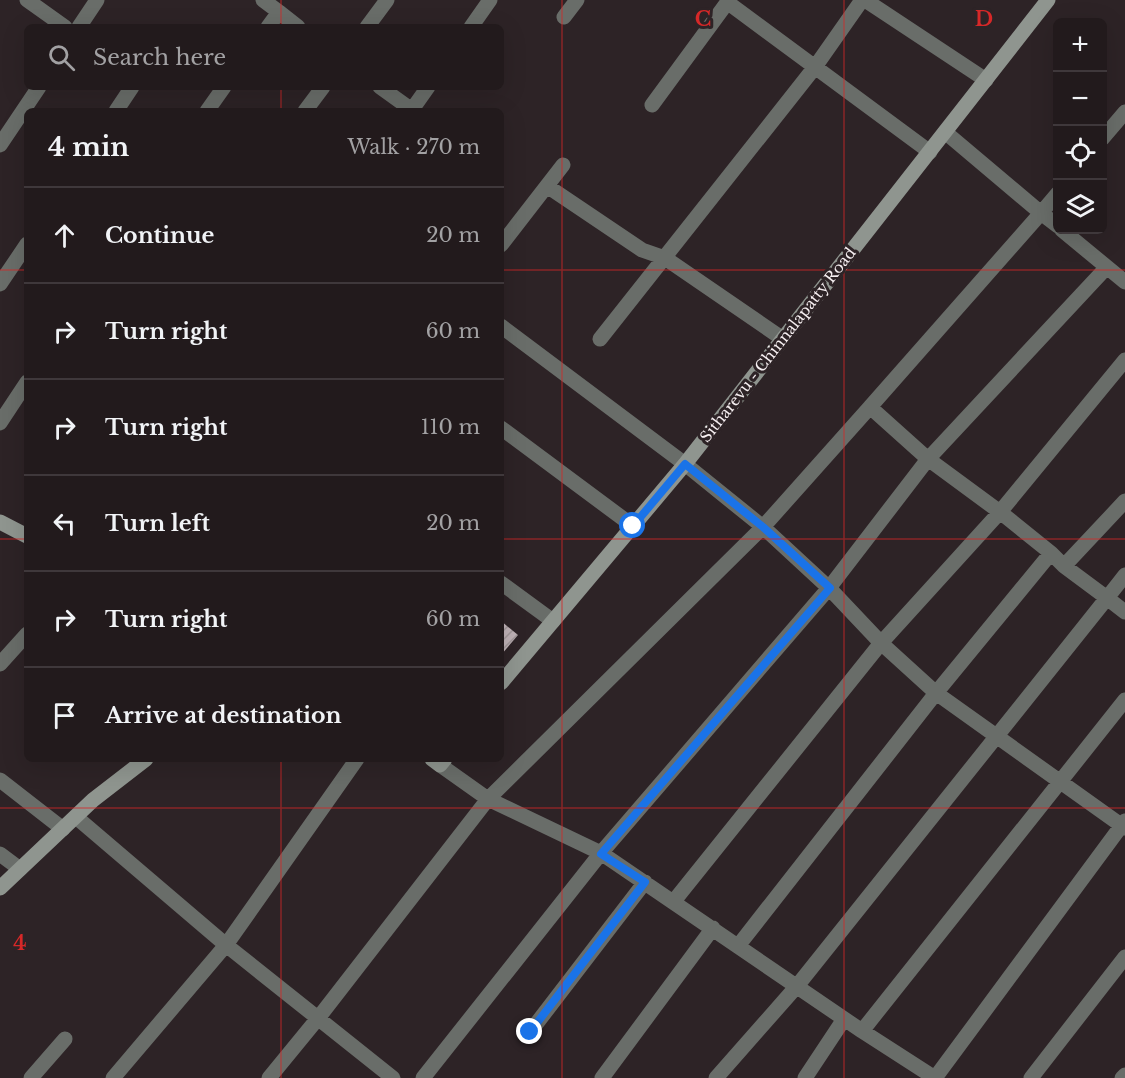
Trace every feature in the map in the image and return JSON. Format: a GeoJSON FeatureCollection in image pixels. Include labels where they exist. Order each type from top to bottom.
{"type":"FeatureCollection","features":[{"type":"Feature","properties":{"kind":"main road","name":"Sitharevu - Chinnalapatty Road"},"geometry":{"type":"LineString","coordinates":[[504,679],[685,464],[1048,0]]}},
{"type":"Feature","properties":{"kind":"main road"},"geometry":{"type":"LineString","coordinates":[[0,522],[24,534]]}},
{"type":"Feature","properties":{"kind":"main road"},"geometry":{"type":"LineString","coordinates":[[0,888],[93,800],[142,762]]}},
{"type":"Feature","properties":{"kind":"street"},"geometry":{"type":"LineString","coordinates":[[27,0],[61,24]]}},
{"type":"Feature","properties":{"kind":"street"},"geometry":{"type":"LineString","coordinates":[[81,24],[98,0]]}},
{"type":"Feature","properties":{"kind":"street"},"geometry":{"type":"LineString","coordinates":[[263,0],[294,24]]}},
{"type":"Feature","properties":{"kind":"street"},"geometry":{"type":"LineString","coordinates":[[369,24],[387,0]]}},
{"type":"Feature","properties":{"kind":"street"},"geometry":{"type":"LineString","coordinates":[[473,24],[490,0]]}},
{"type":"Feature","properties":{"kind":"street"},"geometry":{"type":"LineString","coordinates":[[564,17],[577,0]]}},
{"type":"Feature","properties":{"kind":"street"},"geometry":{"type":"LineString","coordinates":[[600,339],[815,67],[864,0],[986,80]]}},
{"type":"Feature","properties":{"kind":"street"},"geometry":{"type":"LineString","coordinates":[[652,105],[728,1],[930,152]]}},
{"type":"Feature","properties":{"kind":"street"},"geometry":{"type":"LineString","coordinates":[[270,24],[279,12]]}},
{"type":"Feature","properties":{"kind":"street"},"geometry":{"type":"LineString","coordinates":[[25,108],[37,90]]}},
{"type":"Feature","properties":{"kind":"street"},"geometry":{"type":"LineString","coordinates":[[118,108],[130,90]]}},
{"type":"Feature","properties":{"kind":"street"},"geometry":{"type":"LineString","coordinates":[[209,108],[222,90]]}},
{"type":"Feature","properties":{"kind":"street"},"geometry":{"type":"LineString","coordinates":[[307,108],[321,90]]}},
{"type":"Feature","properties":{"kind":"street"},"geometry":{"type":"LineString","coordinates":[[384,90],[408,108]]}},
{"type":"Feature","properties":{"kind":"street"},"geometry":{"type":"LineString","coordinates":[[412,108],[426,90]]}},
{"type":"Feature","properties":{"kind":"street"},"geometry":{"type":"LineString","coordinates":[[0,145],[24,109]]}},
{"type":"Feature","properties":{"kind":"street"},"geometry":{"type":"LineString","coordinates":[[1107,133],[1125,112]]}},
{"type":"Feature","properties":{"kind":"street"},"geometry":{"type":"LineString","coordinates":[[945,132],[1053,222]]}},
{"type":"Feature","properties":{"kind":"street"},"geometry":{"type":"LineString","coordinates":[[504,241],[563,165]]}},
{"type":"Feature","properties":{"kind":"street"},"geometry":{"type":"LineString","coordinates":[[547,186],[642,250],[665,258],[783,339]]}},
{"type":"Feature","properties":{"kind":"street"},"geometry":{"type":"LineString","coordinates":[[268,1078],[319,1017],[488,799],[763,527],[1053,199]]}},
{"type":"Feature","properties":{"kind":"street"},"geometry":{"type":"LineString","coordinates":[[1067,234],[1125,282]]}},
{"type":"Feature","properties":{"kind":"street"},"geometry":{"type":"LineString","coordinates":[[0,284],[24,248]]}},
{"type":"Feature","properties":{"kind":"street"},"geometry":{"type":"LineString","coordinates":[[423,1078],[601,854],[830,588],[928,459],[1107,267]]}},
{"type":"Feature","properties":{"kind":"street"},"geometry":{"type":"LineString","coordinates":[[440,762],[488,799],[601,854],[645,882],[862,1031],[935,1078],[1124,825],[1060,783],[936,693],[881,643],[830,588],[763,527],[685,464],[504,328]]}},
{"type":"Feature","properties":{"kind":"street"},"geometry":{"type":"LineString","coordinates":[[674,901],[881,643],[1000,512],[1125,360]]}},
{"type":"Feature","properties":{"kind":"street"},"geometry":{"type":"LineString","coordinates":[[0,423],[24,387]]}},
{"type":"Feature","properties":{"kind":"street"},"geometry":{"type":"LineString","coordinates":[[870,407],[928,459],[1000,512],[1064,566],[1125,612]]}},
{"type":"Feature","properties":{"kind":"street"},"geometry":{"type":"LineString","coordinates":[[504,430],[633,526]]}},
{"type":"Feature","properties":{"kind":"street"},"geometry":{"type":"LineString","coordinates":[[1064,566],[1125,501]]}},
{"type":"Feature","properties":{"kind":"street"},"geometry":{"type":"LineString","coordinates":[[738,946],[936,693],[1051,553]]}},
{"type":"Feature","properties":{"kind":"street"},"geometry":{"type":"LineString","coordinates":[[716,1078],[797,986],[1125,575]]}},
{"type":"Feature","properties":{"kind":"street"},"geometry":{"type":"LineString","coordinates":[[504,585],[553,621]]}},
{"type":"Feature","properties":{"kind":"street"},"geometry":{"type":"LineString","coordinates":[[0,664],[24,637]]}},
{"type":"Feature","properties":{"kind":"street"},"geometry":{"type":"LineString","coordinates":[[862,1031],[1125,700]]}},
{"type":"Feature","properties":{"kind":"street"},"geometry":{"type":"LineString","coordinates":[[113,1078],[226,945],[355,762]]}},
{"type":"Feature","properties":{"kind":"street"},"geometry":{"type":"LineString","coordinates":[[0,780],[63,829]]}},
{"type":"Feature","properties":{"kind":"street"},"geometry":{"type":"LineString","coordinates":[[76,817],[226,945],[393,1078]]}},
{"type":"Feature","properties":{"kind":"street"},"geometry":{"type":"LineString","coordinates":[[0,854],[20,869]]}},
{"type":"Feature","properties":{"kind":"street"},"geometry":{"type":"LineString","coordinates":[[530,1032],[645,882]]}},
{"type":"Feature","properties":{"kind":"street"},"geometry":{"type":"LineString","coordinates":[[603,1078],[713,928]]}},
{"type":"Feature","properties":{"kind":"street"},"geometry":{"type":"LineString","coordinates":[[1031,1078],[1125,957]]}},
{"type":"Feature","properties":{"kind":"street"},"geometry":{"type":"LineString","coordinates":[[805,1078],[844,1018]]}},
{"type":"Feature","properties":{"kind":"street"},"geometry":{"type":"LineString","coordinates":[[32,1078],[65,1039]]}},
{"type":"Feature","properties":{"kind":"building"},"geometry":{"type":"Polygon","coordinates":[[[504,623],[518,635],[504,651],[504,623]]]}},
{"type":"Feature","properties":{"kind":"route"},"geometry":{"type":"LineString","coordinates":[[530,1032],[645,882],[601,854],[830,588],[763,527],[685,464],[633,526]]}}]}
